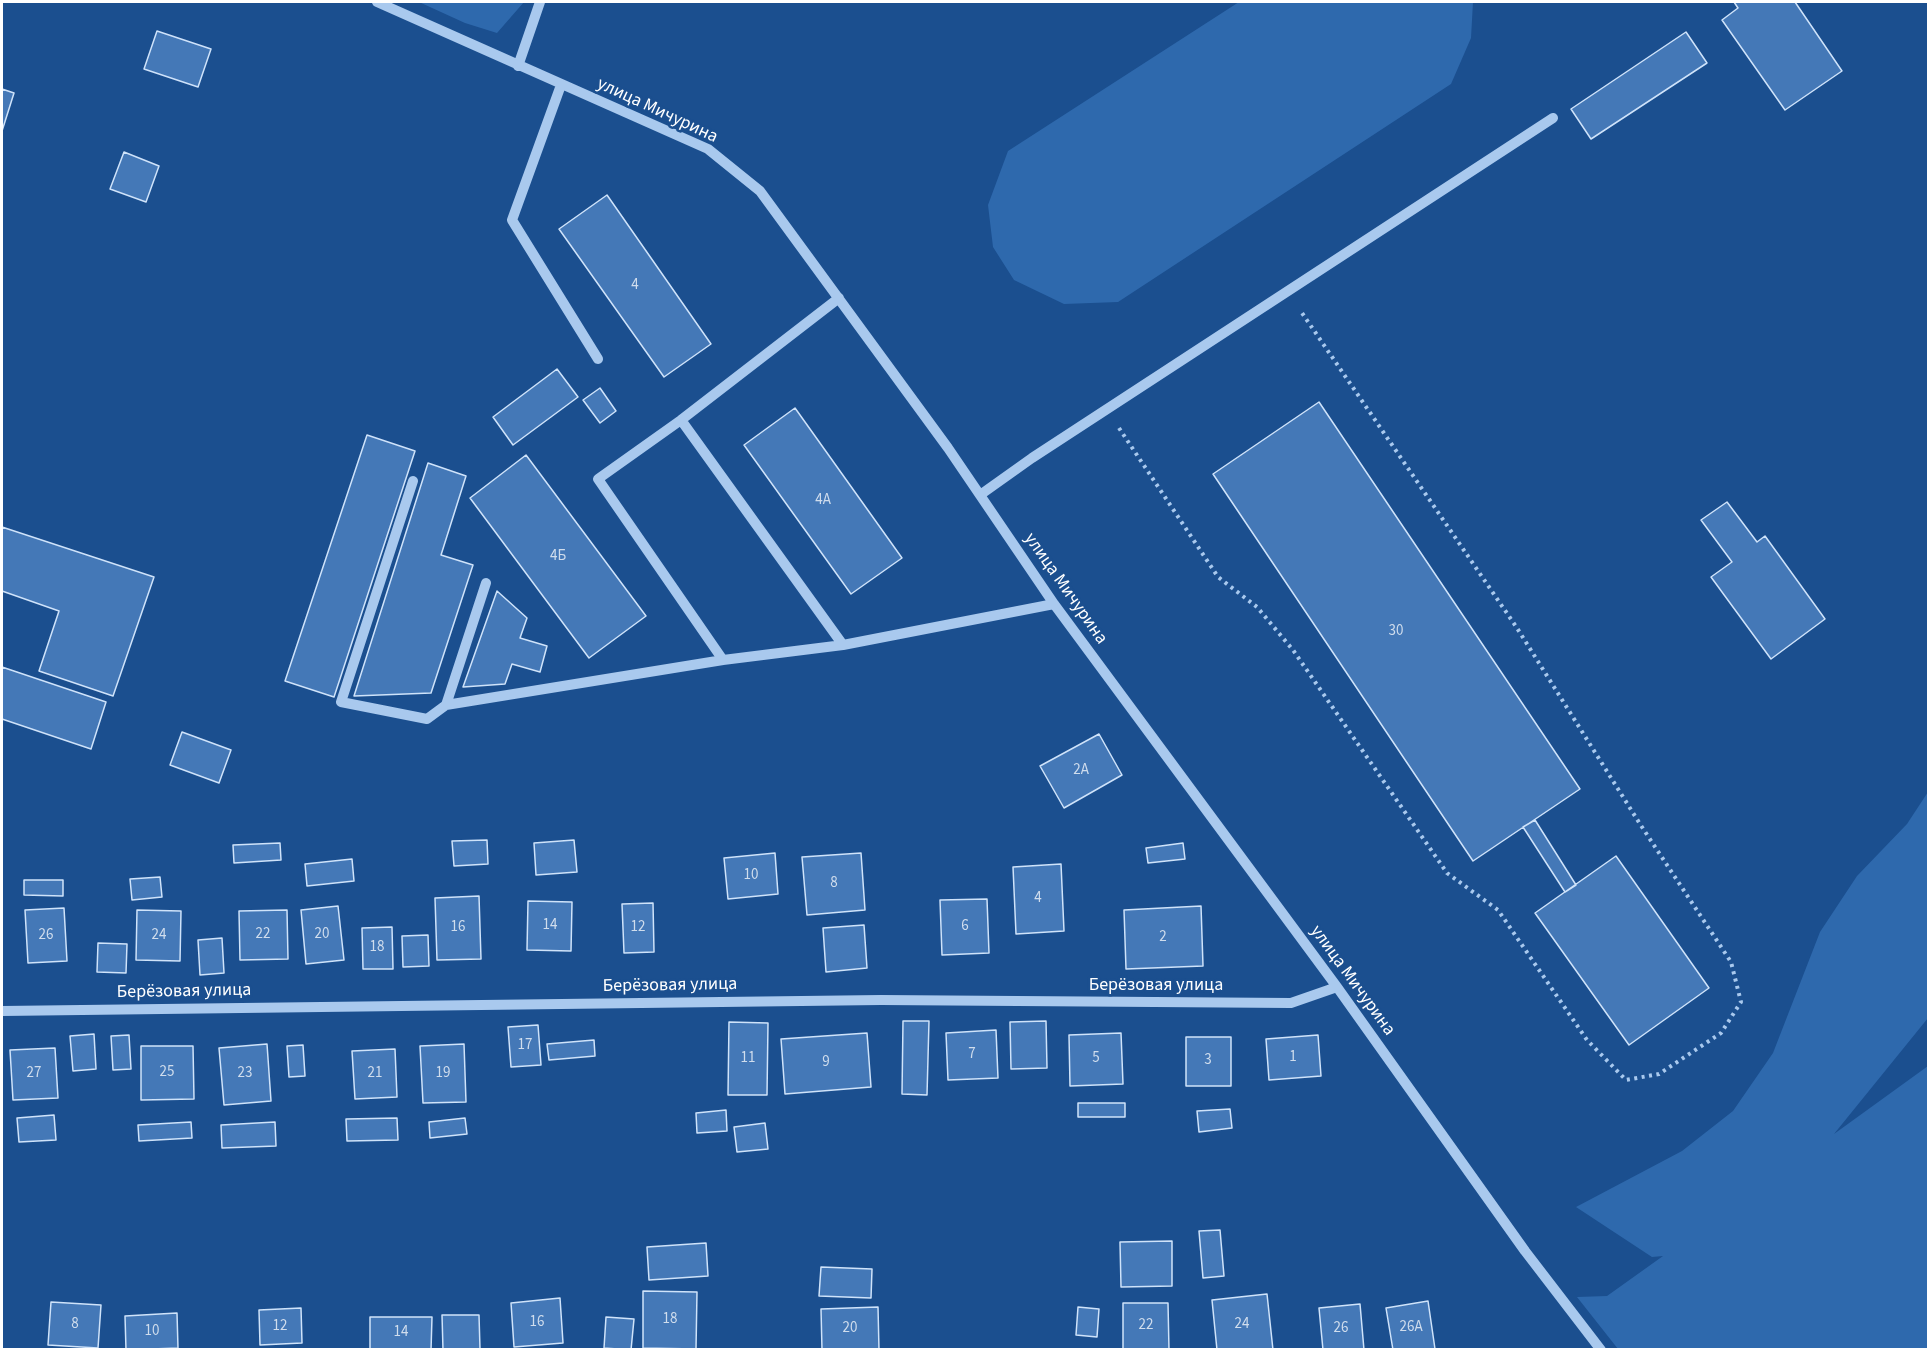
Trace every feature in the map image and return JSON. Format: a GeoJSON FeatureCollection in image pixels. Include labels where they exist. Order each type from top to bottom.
{"type":"FeatureCollection","features":[{"type":"Feature","properties":{"kind":"street","name":"улица Мичурина"},"geometry":{"type":"LineString","coordinates":[[377,2],[708,149],[760,191],[980,495],[1054,604],[1337,987],[1525,1251],[1601,1350]]}},
{"type":"Feature","properties":{"kind":"street"},"geometry":{"type":"LineString","coordinates":[[518,66],[540,2]]}},
{"type":"Feature","properties":{"kind":"street"},"geometry":{"type":"LineString","coordinates":[[561,85],[512,220],[598,359]]}},
{"type":"Feature","properties":{"kind":"street"},"geometry":{"type":"LineString","coordinates":[[980,495],[1553,118]]}},
{"type":"Feature","properties":{"kind":"street"},"geometry":{"type":"LineString","coordinates":[[723,660],[598,479],[681,420],[839,298]]}},
{"type":"Feature","properties":{"kind":"street"},"geometry":{"type":"LineString","coordinates":[[681,420],[843,645]]}},
{"type":"Feature","properties":{"kind":"street"},"geometry":{"type":"LineString","coordinates":[[413,481],[341,702],[427,719],[446,705],[723,660],[843,645],[1054,604]]}},
{"type":"Feature","properties":{"kind":"street"},"geometry":{"type":"LineString","coordinates":[[446,705],[486,583]]}},
{"type":"Feature","properties":{"kind":"street","name":"Берёзовая улица"},"geometry":{"type":"LineString","coordinates":[[2,1011],[881,1000],[1291,1003],[1337,987]]}},
{"type":"Feature","properties":{"kind":"path"},"geometry":{"type":"LineString","coordinates":[[1106,410],[1218,577],[1257,607],[1293,650],[1448,873],[1498,910],[1587,1040],[1626,1080],[1659,1074],[1721,1033],[1741,1002],[1731,962],[1635,816],[1517,627],[1288,292]]}},
{"type":"Feature","properties":{"kind":"shaded area"},"geometry":{"type":"Polygon","coordinates":[[[419,2],[524,2],[497,33],[465,23],[419,2]]]}},
{"type":"Feature","properties":{"kind":"shaded area"},"geometry":{"type":"Polygon","coordinates":[[[1239,2],[1473,2],[1471,38],[1451,84],[1118,302],[1064,304],[1014,280],[993,247],[988,205],[1008,151],[1239,2]]]}},
{"type":"Feature","properties":{"kind":"shaded area"},"geometry":{"type":"Polygon","coordinates":[[[1928,792],[1928,1018],[1834,1134],[1928,1066],[1928,1349],[1618,1349],[1577,1297],[1607,1296],[1663,1256],[1652,1257],[1576,1207],[1682,1151],[1733,1111],[1773,1053],[1820,932],[1857,876],[1907,824],[1928,792]]]}},
{"type":"Feature","properties":{"kind":"building"},"geometry":{"type":"Polygon","coordinates":[[[1734,2],[1795,2],[1842,71],[1785,110],[1722,20],[1738,8],[1734,2]]]}},
{"type":"Feature","properties":{"kind":"building"},"geometry":{"type":"Polygon","coordinates":[[[157,31],[211,49],[198,87],[144,69],[157,31]]]}},
{"type":"Feature","properties":{"kind":"building"},"geometry":{"type":"Polygon","coordinates":[[[1686,32],[1707,63],[1591,139],[1571,109],[1686,32]]]}},
{"type":"Feature","properties":{"kind":"building"},"geometry":{"type":"Polygon","coordinates":[[[2,89],[14,93],[2,131],[2,89]]]}},
{"type":"Feature","properties":{"kind":"building"},"geometry":{"type":"Polygon","coordinates":[[[124,152],[159,166],[146,202],[110,189],[124,152]]]}},
{"type":"Feature","properties":{"kind":"building"},"geometry":{"type":"Polygon","coordinates":[[[607,195],[711,344],[664,377],[559,229],[607,195]]]}},
{"type":"Feature","properties":{"kind":"building"},"geometry":{"type":"Polygon","coordinates":[[[557,369],[578,397],[513,445],[493,417],[557,369]]]}},
{"type":"Feature","properties":{"kind":"building"},"geometry":{"type":"Polygon","coordinates":[[[600,388],[616,411],[600,423],[583,400],[600,388]]]}},
{"type":"Feature","properties":{"kind":"building"},"geometry":{"type":"Polygon","coordinates":[[[1319,402],[1580,789],[1473,861],[1213,474],[1319,402]]]}},
{"type":"Feature","properties":{"kind":"building"},"geometry":{"type":"Polygon","coordinates":[[[795,408],[902,558],[851,594],[744,445],[795,408]]]}},
{"type":"Feature","properties":{"kind":"building"},"geometry":{"type":"Polygon","coordinates":[[[367,435],[415,451],[334,697],[285,681],[367,435]]]}},
{"type":"Feature","properties":{"kind":"building"},"geometry":{"type":"Polygon","coordinates":[[[526,455],[646,616],[589,658],[470,498],[526,455]]]}},
{"type":"Feature","properties":{"kind":"building"},"geometry":{"type":"Polygon","coordinates":[[[428,463],[466,476],[441,555],[473,565],[431,693],[354,696],[428,463]]]}},
{"type":"Feature","properties":{"kind":"building"},"geometry":{"type":"Polygon","coordinates":[[[1727,502],[1757,542],[1765,536],[1825,619],[1771,659],[1711,577],[1732,562],[1701,520],[1727,502]]]}},
{"type":"Feature","properties":{"kind":"building"},"geometry":{"type":"Polygon","coordinates":[[[2,527],[154,577],[113,696],[39,671],[59,611],[2,591],[2,527]]]}},
{"type":"Feature","properties":{"kind":"building"},"geometry":{"type":"Polygon","coordinates":[[[497,591],[527,618],[520,638],[547,646],[540,672],[512,664],[505,684],[463,687],[497,591]]]}},
{"type":"Feature","properties":{"kind":"building"},"geometry":{"type":"Polygon","coordinates":[[[2,667],[106,702],[91,749],[2,719],[2,667]]]}},
{"type":"Feature","properties":{"kind":"building"},"geometry":{"type":"Polygon","coordinates":[[[182,732],[231,750],[219,783],[170,765],[182,732]]]}},
{"type":"Feature","properties":{"kind":"building"},"geometry":{"type":"Polygon","coordinates":[[[1099,734],[1122,775],[1064,808],[1040,766],[1099,734]]]}},
{"type":"Feature","properties":{"kind":"building"},"geometry":{"type":"Polygon","coordinates":[[[1535,820],[1576,885],[1565,892],[1523,827],[1535,820]]]}},
{"type":"Feature","properties":{"kind":"building"},"geometry":{"type":"Polygon","coordinates":[[[487,840],[488,864],[454,866],[452,841],[487,840]]]}},
{"type":"Feature","properties":{"kind":"building"},"geometry":{"type":"Polygon","coordinates":[[[574,840],[577,872],[536,875],[534,843],[574,840]]]}},
{"type":"Feature","properties":{"kind":"building"},"geometry":{"type":"Polygon","coordinates":[[[280,843],[281,860],[234,863],[233,845],[280,843]]]}},
{"type":"Feature","properties":{"kind":"building"},"geometry":{"type":"Polygon","coordinates":[[[1183,843],[1185,859],[1148,863],[1146,848],[1183,843]]]}},
{"type":"Feature","properties":{"kind":"building"},"geometry":{"type":"Polygon","coordinates":[[[775,853],[778,894],[728,899],[724,858],[775,853]]]}},
{"type":"Feature","properties":{"kind":"building"},"geometry":{"type":"Polygon","coordinates":[[[861,853],[865,910],[807,915],[802,857],[861,853]]]}},
{"type":"Feature","properties":{"kind":"building"},"geometry":{"type":"Polygon","coordinates":[[[1616,856],[1709,988],[1629,1045],[1535,913],[1616,856]]]}},
{"type":"Feature","properties":{"kind":"building"},"geometry":{"type":"Polygon","coordinates":[[[352,859],[354,881],[307,886],[305,864],[352,859]]]}},
{"type":"Feature","properties":{"kind":"building"},"geometry":{"type":"Polygon","coordinates":[[[1061,864],[1064,931],[1016,934],[1013,867],[1061,864]]]}},
{"type":"Feature","properties":{"kind":"building"},"geometry":{"type":"Polygon","coordinates":[[[160,877],[162,897],[132,900],[130,879],[160,877]]]}},
{"type":"Feature","properties":{"kind":"building"},"geometry":{"type":"Polygon","coordinates":[[[24,880],[63,880],[63,896],[24,895],[24,880]]]}},
{"type":"Feature","properties":{"kind":"building"},"geometry":{"type":"Polygon","coordinates":[[[479,896],[481,959],[437,960],[435,898],[479,896]]]}},
{"type":"Feature","properties":{"kind":"building"},"geometry":{"type":"Polygon","coordinates":[[[987,899],[989,953],[942,955],[940,900],[987,899]]]}},
{"type":"Feature","properties":{"kind":"building"},"geometry":{"type":"Polygon","coordinates":[[[528,901],[572,902],[571,951],[527,950],[528,901]]]}},
{"type":"Feature","properties":{"kind":"building"},"geometry":{"type":"Polygon","coordinates":[[[653,903],[654,952],[624,953],[622,904],[653,903]]]}},
{"type":"Feature","properties":{"kind":"building"},"geometry":{"type":"Polygon","coordinates":[[[338,906],[344,960],[306,964],[301,910],[338,906]]]}},
{"type":"Feature","properties":{"kind":"building"},"geometry":{"type":"Polygon","coordinates":[[[1201,906],[1203,966],[1126,969],[1124,910],[1201,906]]]}},
{"type":"Feature","properties":{"kind":"building"},"geometry":{"type":"Polygon","coordinates":[[[64,908],[67,961],[28,963],[25,910],[64,908]]]}},
{"type":"Feature","properties":{"kind":"building"},"geometry":{"type":"Polygon","coordinates":[[[137,910],[181,911],[180,961],[136,960],[137,910]]]}},
{"type":"Feature","properties":{"kind":"building"},"geometry":{"type":"Polygon","coordinates":[[[287,910],[288,959],[240,960],[239,911],[287,910]]]}},
{"type":"Feature","properties":{"kind":"building"},"geometry":{"type":"Polygon","coordinates":[[[864,925],[867,968],[826,972],[823,928],[864,925]]]}},
{"type":"Feature","properties":{"kind":"building"},"geometry":{"type":"Polygon","coordinates":[[[392,927],[393,969],[363,969],[362,928],[392,927]]]}},
{"type":"Feature","properties":{"kind":"building"},"geometry":{"type":"Polygon","coordinates":[[[428,935],[429,966],[403,967],[402,936],[428,935]]]}},
{"type":"Feature","properties":{"kind":"building"},"geometry":{"type":"Polygon","coordinates":[[[222,938],[224,973],[200,975],[198,940],[222,938]]]}},
{"type":"Feature","properties":{"kind":"building"},"geometry":{"type":"Polygon","coordinates":[[[98,943],[127,944],[126,973],[97,972],[98,943]]]}},
{"type":"Feature","properties":{"kind":"building"},"geometry":{"type":"Polygon","coordinates":[[[903,1021],[929,1021],[927,1095],[902,1094],[903,1021]]]}},
{"type":"Feature","properties":{"kind":"building"},"geometry":{"type":"Polygon","coordinates":[[[1046,1021],[1047,1068],[1011,1069],[1010,1022],[1046,1021]]]}},
{"type":"Feature","properties":{"kind":"building"},"geometry":{"type":"Polygon","coordinates":[[[729,1022],[768,1023],[767,1095],[728,1095],[729,1022]]]}},
{"type":"Feature","properties":{"kind":"building"},"geometry":{"type":"Polygon","coordinates":[[[538,1025],[541,1065],[511,1067],[508,1027],[538,1025]]]}},
{"type":"Feature","properties":{"kind":"building"},"geometry":{"type":"Polygon","coordinates":[[[996,1030],[998,1078],[948,1080],[946,1033],[996,1030]]]}},
{"type":"Feature","properties":{"kind":"building"},"geometry":{"type":"Polygon","coordinates":[[[867,1033],[871,1087],[785,1094],[781,1039],[867,1033]]]}},
{"type":"Feature","properties":{"kind":"building"},"geometry":{"type":"Polygon","coordinates":[[[1121,1033],[1123,1084],[1070,1086],[1069,1035],[1121,1033]]]}},
{"type":"Feature","properties":{"kind":"building"},"geometry":{"type":"Polygon","coordinates":[[[94,1034],[96,1069],[73,1071],[70,1036],[94,1034]]]}},
{"type":"Feature","properties":{"kind":"building"},"geometry":{"type":"Polygon","coordinates":[[[129,1035],[131,1069],[113,1070],[111,1036],[129,1035]]]}},
{"type":"Feature","properties":{"kind":"building"},"geometry":{"type":"Polygon","coordinates":[[[1318,1035],[1321,1076],[1269,1080],[1266,1039],[1318,1035]]]}},
{"type":"Feature","properties":{"kind":"building"},"geometry":{"type":"Polygon","coordinates":[[[1186,1037],[1231,1037],[1231,1086],[1186,1086],[1186,1037]]]}},
{"type":"Feature","properties":{"kind":"building"},"geometry":{"type":"Polygon","coordinates":[[[594,1040],[595,1056],[549,1060],[547,1044],[594,1040]]]}},
{"type":"Feature","properties":{"kind":"building"},"geometry":{"type":"Polygon","coordinates":[[[267,1044],[271,1101],[224,1105],[219,1048],[267,1044]]]}},
{"type":"Feature","properties":{"kind":"building"},"geometry":{"type":"Polygon","coordinates":[[[464,1044],[466,1102],[423,1103],[420,1046],[464,1044]]]}},
{"type":"Feature","properties":{"kind":"building"},"geometry":{"type":"Polygon","coordinates":[[[303,1045],[305,1076],[289,1077],[287,1046],[303,1045]]]}},
{"type":"Feature","properties":{"kind":"building"},"geometry":{"type":"Polygon","coordinates":[[[141,1046],[193,1046],[194,1099],[141,1100],[141,1046]]]}},
{"type":"Feature","properties":{"kind":"building"},"geometry":{"type":"Polygon","coordinates":[[[55,1048],[58,1098],[13,1100],[10,1050],[55,1048]]]}},
{"type":"Feature","properties":{"kind":"building"},"geometry":{"type":"Polygon","coordinates":[[[395,1049],[397,1097],[355,1099],[352,1051],[395,1049]]]}},
{"type":"Feature","properties":{"kind":"building"},"geometry":{"type":"Polygon","coordinates":[[[1078,1103],[1125,1103],[1125,1117],[1078,1117],[1078,1103]]]}},
{"type":"Feature","properties":{"kind":"building"},"geometry":{"type":"Polygon","coordinates":[[[1230,1109],[1232,1128],[1199,1132],[1197,1111],[1230,1109]]]}},
{"type":"Feature","properties":{"kind":"building"},"geometry":{"type":"Polygon","coordinates":[[[726,1110],[727,1131],[697,1133],[696,1113],[726,1110]]]}},
{"type":"Feature","properties":{"kind":"building"},"geometry":{"type":"Polygon","coordinates":[[[54,1115],[56,1140],[19,1142],[17,1118],[54,1115]]]}},
{"type":"Feature","properties":{"kind":"building"},"geometry":{"type":"Polygon","coordinates":[[[397,1118],[398,1140],[347,1141],[346,1119],[397,1118]]]}},
{"type":"Feature","properties":{"kind":"building"},"geometry":{"type":"Polygon","coordinates":[[[465,1118],[467,1134],[430,1138],[429,1122],[465,1118]]]}},
{"type":"Feature","properties":{"kind":"building"},"geometry":{"type":"Polygon","coordinates":[[[191,1122],[192,1138],[139,1141],[138,1125],[191,1122]]]}},
{"type":"Feature","properties":{"kind":"building"},"geometry":{"type":"Polygon","coordinates":[[[275,1122],[276,1146],[222,1148],[221,1125],[275,1122]]]}},
{"type":"Feature","properties":{"kind":"building"},"geometry":{"type":"Polygon","coordinates":[[[765,1123],[768,1149],[737,1152],[734,1127],[765,1123]]]}},
{"type":"Feature","properties":{"kind":"building"},"geometry":{"type":"Polygon","coordinates":[[[1220,1230],[1224,1276],[1203,1278],[1199,1231],[1220,1230]]]}},
{"type":"Feature","properties":{"kind":"building"},"geometry":{"type":"Polygon","coordinates":[[[1172,1241],[1172,1286],[1121,1287],[1120,1242],[1172,1241]]]}},
{"type":"Feature","properties":{"kind":"building"},"geometry":{"type":"Polygon","coordinates":[[[706,1243],[708,1276],[649,1280],[647,1247],[706,1243]]]}},
{"type":"Feature","properties":{"kind":"building"},"geometry":{"type":"Polygon","coordinates":[[[821,1267],[872,1269],[871,1298],[819,1296],[821,1267]]]}},
{"type":"Feature","properties":{"kind":"building"},"geometry":{"type":"Polygon","coordinates":[[[643,1291],[697,1292],[696,1349],[643,1348],[643,1291]]]}},
{"type":"Feature","properties":{"kind":"building"},"geometry":{"type":"Polygon","coordinates":[[[1267,1294],[1273,1350],[1217,1350],[1212,1300],[1267,1294]]]}},
{"type":"Feature","properties":{"kind":"building"},"geometry":{"type":"Polygon","coordinates":[[[560,1298],[563,1343],[514,1347],[511,1303],[560,1298]]]}},
{"type":"Feature","properties":{"kind":"building"},"geometry":{"type":"Polygon","coordinates":[[[1428,1301],[1435,1349],[1393,1350],[1386,1308],[1428,1301]]]}},
{"type":"Feature","properties":{"kind":"building"},"geometry":{"type":"Polygon","coordinates":[[[51,1302],[101,1305],[98,1348],[48,1345],[51,1302]]]}},
{"type":"Feature","properties":{"kind":"building"},"geometry":{"type":"Polygon","coordinates":[[[1123,1303],[1168,1303],[1169,1350],[1123,1350],[1123,1303]]]}},
{"type":"Feature","properties":{"kind":"building"},"geometry":{"type":"Polygon","coordinates":[[[1360,1304],[1364,1350],[1323,1350],[1319,1308],[1360,1304]]]}},
{"type":"Feature","properties":{"kind":"building"},"geometry":{"type":"Polygon","coordinates":[[[878,1307],[879,1350],[822,1350],[821,1309],[878,1307]]]}},
{"type":"Feature","properties":{"kind":"building"},"geometry":{"type":"Polygon","coordinates":[[[1078,1307],[1099,1309],[1097,1337],[1076,1335],[1078,1307]]]}},
{"type":"Feature","properties":{"kind":"building"},"geometry":{"type":"Polygon","coordinates":[[[301,1308],[302,1343],[260,1345],[259,1310],[301,1308]]]}},
{"type":"Feature","properties":{"kind":"building"},"geometry":{"type":"Polygon","coordinates":[[[177,1313],[178,1348],[126,1350],[125,1316],[177,1313]]]}},
{"type":"Feature","properties":{"kind":"building"},"geometry":{"type":"Polygon","coordinates":[[[442,1315],[479,1315],[480,1349],[443,1350],[442,1315]]]}},
{"type":"Feature","properties":{"kind":"building"},"geometry":{"type":"Polygon","coordinates":[[[370,1317],[432,1317],[431,1350],[370,1350],[370,1317]]]}},
{"type":"Feature","properties":{"kind":"building"},"geometry":{"type":"Polygon","coordinates":[[[606,1317],[634,1319],[631,1350],[604,1348],[606,1317]]]}}]}
